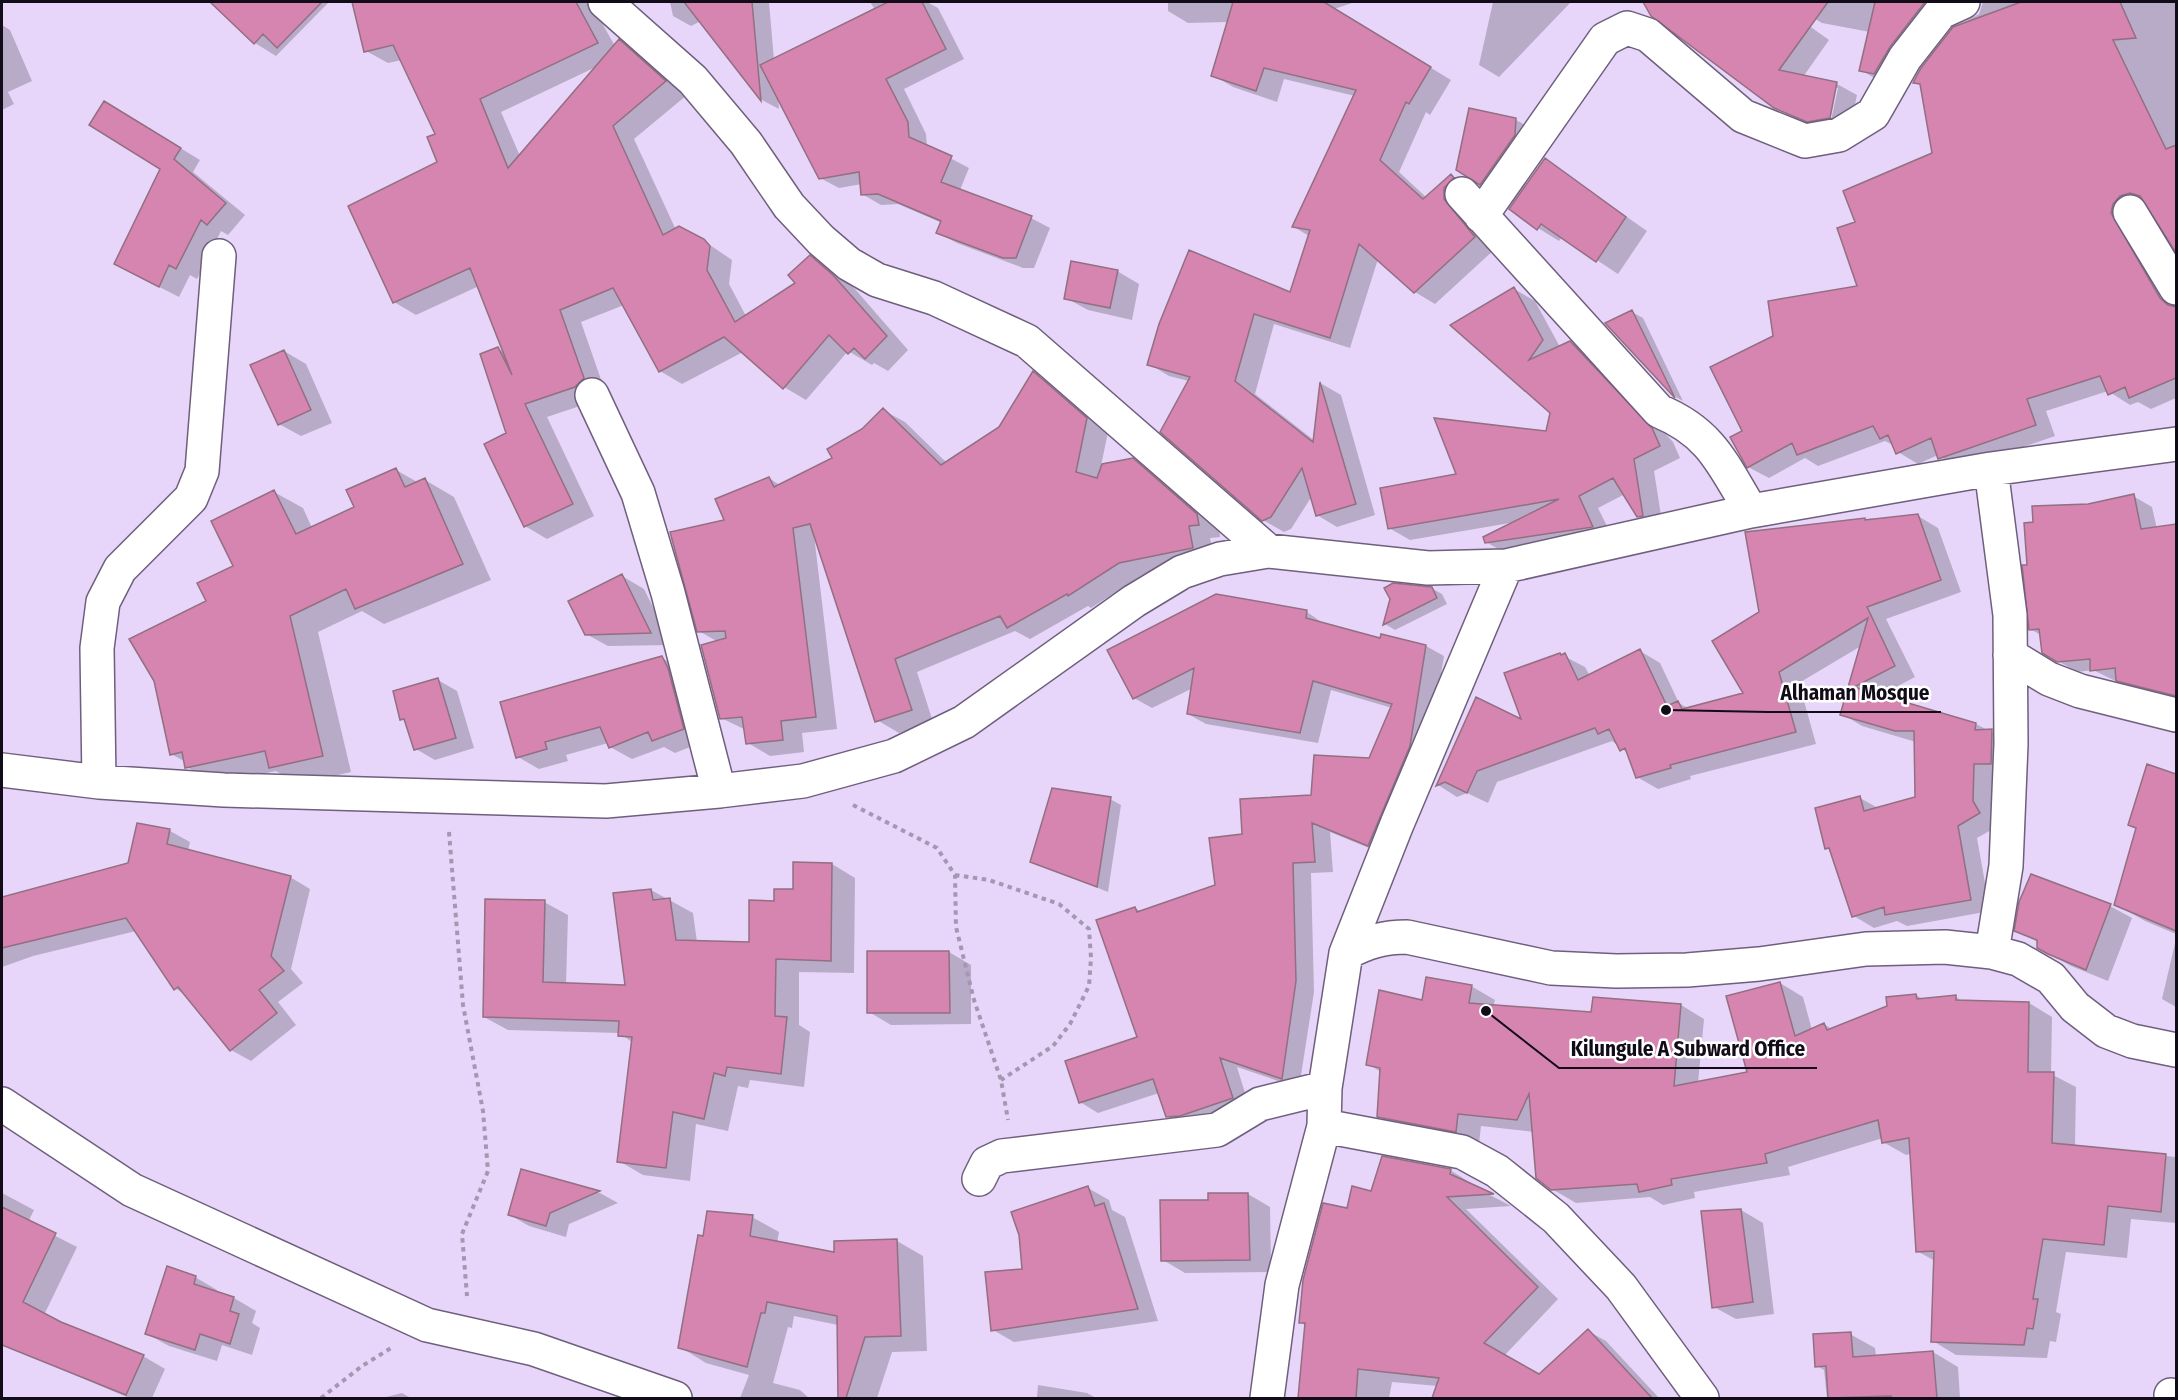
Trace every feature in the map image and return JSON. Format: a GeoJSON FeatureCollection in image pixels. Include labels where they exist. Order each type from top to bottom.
{"type":"FeatureCollection","features":[{"type":"Feature","properties":{"kind":"street"},"geometry":{"type":"LineString","coordinates":[[605,2],[693,80],[746,143],[789,206],[821,240],[842,258],[877,280],[934,298],[1027,341],[1268,551]]}},
{"type":"Feature","properties":{"kind":"street"},"geometry":{"type":"LineString","coordinates":[[1751,511],[1711,445],[1684,422],[1659,411],[1471,205],[1605,39],[1628,15],[1648,35],[1743,116],[1805,141],[1839,135],[1873,114],[1905,58],[1941,12],[1964,2]]}},
{"type":"Feature","properties":{"kind":"street"},"geometry":{"type":"LineString","coordinates":[[2130,212],[2176,288]]}},
{"type":"Feature","properties":{"kind":"street"},"geometry":{"type":"LineString","coordinates":[[99,782],[97,648],[103,602],[120,569],[191,498],[202,471],[219,256]]}},
{"type":"Feature","properties":{"kind":"street"},"geometry":{"type":"LineString","coordinates":[[592,395],[638,493],[668,593],[719,791]]}},
{"type":"Feature","properties":{"kind":"street"},"geometry":{"type":"LineString","coordinates":[[2,770],[99,782],[224,789],[606,801],[803,781],[894,756],[964,722],[1134,601],[1182,572],[1220,559],[1268,551],[1428,568],[1506,566],[1751,511],[1991,469],[2176,444]]}},
{"type":"Feature","properties":{"kind":"street"},"geometry":{"type":"LineString","coordinates":[[1991,469],[2010,615],[2012,744],[2006,866],[1992,952]]}},
{"type":"Feature","properties":{"kind":"street"},"geometry":{"type":"LineString","coordinates":[[1267,1398],[1282,1285],[1324,1126],[1325,1088],[1346,953],[1397,824],[1506,566]]}},
{"type":"Feature","properties":{"kind":"street"},"geometry":{"type":"LineString","coordinates":[[2010,655],[2049,679],[2080,691],[2176,715]]}},
{"type":"Feature","properties":{"kind":"street"},"geometry":{"type":"LineString","coordinates":[[1346,953],[1366,942],[1385,937],[1407,937],[1551,968],[1616,971],[1687,970],[1759,964],[1866,949],[1945,947],[1992,952],[2018,959],[2051,978],[2075,1007],[2106,1031],[2132,1041],[2176,1050]]}},
{"type":"Feature","properties":{"kind":"street"},"geometry":{"type":"LineString","coordinates":[[979,1179],[987,1163],[1002,1156],[1217,1130],[1260,1104],[1325,1088]]}},
{"type":"Feature","properties":{"kind":"street"},"geometry":{"type":"LineString","coordinates":[[2,1104],[132,1190],[428,1325],[534,1349],[675,1398]]}},
{"type":"Feature","properties":{"kind":"street"},"geometry":{"type":"LineString","coordinates":[[1324,1126],[1462,1152],[1497,1171],[1556,1218],[1621,1287],[1702,1398]]}},
{"type":"Feature","properties":{"kind":"path"},"geometry":{"type":"LineString","coordinates":[[803,781],[937,848],[955,874],[956,927],[974,1000],[1001,1080],[1053,1046],[1070,1024],[1089,986],[1091,958],[1089,929],[1059,904],[989,880],[955,874]]}},
{"type":"Feature","properties":{"kind":"path"},"geometry":{"type":"LineString","coordinates":[[446,795],[463,1005],[483,1111],[488,1171],[462,1234],[466,1295],[474,1302]]}},
{"type":"Feature","properties":{"kind":"path"},"geometry":{"type":"LineString","coordinates":[[321,1398],[362,1366],[428,1325]]}},
{"type":"Feature","properties":{"kind":"building"},"geometry":{"type":"Polygon","coordinates":[[[210,2],[322,2],[277,48],[263,34],[254,44],[210,2]]]}},
{"type":"Feature","properties":{"kind":"building"},"geometry":{"type":"Polygon","coordinates":[[[352,2],[576,2],[598,43],[480,99],[508,168],[619,39],[666,81],[613,126],[663,235],[679,226],[704,239],[710,246],[707,270],[735,322],[795,283],[788,275],[810,255],[833,275],[887,336],[865,359],[854,348],[848,354],[829,335],[783,389],[724,337],[659,372],[613,288],[560,310],[584,378],[575,387],[525,404],[573,504],[524,527],[484,444],[506,433],[480,354],[498,347],[512,375],[470,268],[393,303],[348,206],[437,162],[427,137],[435,134],[393,45],[364,52],[352,2]]]}},
{"type":"Feature","properties":{"kind":"building"},"geometry":{"type":"Polygon","coordinates":[[[684,2],[752,2],[761,101],[684,2]]]}},
{"type":"Feature","properties":{"kind":"building"},"geometry":{"type":"Polygon","coordinates":[[[888,2],[922,2],[946,49],[886,79],[908,122],[909,137],[952,156],[941,182],[1032,216],[1016,258],[1003,258],[936,233],[941,221],[878,194],[861,195],[859,172],[819,179],[760,65],[888,2]]]}},
{"type":"Feature","properties":{"kind":"building"},"geometry":{"type":"Polygon","coordinates":[[[1233,2],[1324,2],[1431,67],[1409,104],[1406,102],[1380,160],[1423,199],[1451,174],[1454,178],[1444,188],[1444,199],[1475,237],[1414,293],[1359,244],[1330,338],[1254,314],[1235,381],[1313,442],[1320,382],[1356,504],[1316,516],[1302,468],[1271,517],[1262,521],[1160,432],[1190,377],[1147,365],[1159,324],[1189,250],[1290,292],[1310,230],[1292,227],[1356,90],[1264,68],[1256,91],[1211,76],[1233,2]]]}},
{"type":"Feature","properties":{"kind":"building"},"geometry":{"type":"Polygon","coordinates":[[[1643,2],[1828,2],[1779,70],[1837,82],[1830,118],[1807,122],[1774,108],[1651,16],[1643,2]]]}},
{"type":"Feature","properties":{"kind":"building"},"geometry":{"type":"Polygon","coordinates":[[[1875,2],[1925,2],[1890,47],[1874,74],[1859,71],[1875,2]]]}},
{"type":"Feature","properties":{"kind":"building"},"geometry":{"type":"Polygon","coordinates":[[[2021,2],[2120,2],[2136,38],[2113,40],[2166,149],[2176,145],[2176,253],[2140,196],[2130,193],[2120,196],[2113,204],[2111,213],[2160,298],[2168,305],[2176,307],[2176,378],[2129,398],[2125,387],[2108,395],[2100,376],[2027,399],[2036,425],[1938,459],[1931,438],[1896,454],[1888,435],[1880,439],[1873,426],[1797,455],[1792,443],[1747,468],[1730,437],[1742,431],[1710,367],[1773,336],[1768,301],[1857,286],[1837,228],[1855,222],[1843,191],[1932,153],[1920,84],[1913,83],[1921,68],[1953,27],[2021,2]]]}},
{"type":"Feature","properties":{"kind":"building"},"geometry":{"type":"Polygon","coordinates":[[[104,101],[181,148],[174,159],[226,203],[207,225],[201,220],[176,269],[169,265],[159,287],[114,264],[160,169],[89,125],[104,101]]]}},
{"type":"Feature","properties":{"kind":"building"},"geometry":{"type":"Polygon","coordinates":[[[1469,108],[1516,118],[1515,135],[1480,185],[1456,170],[1469,108]]]}},
{"type":"Feature","properties":{"kind":"building"},"geometry":{"type":"Polygon","coordinates":[[[1545,158],[1626,217],[1596,262],[1541,224],[1537,230],[1509,209],[1545,158]]]}},
{"type":"Feature","properties":{"kind":"building"},"geometry":{"type":"Polygon","coordinates":[[[1071,261],[1118,270],[1110,308],[1064,299],[1071,261]]]}},
{"type":"Feature","properties":{"kind":"building"},"geometry":{"type":"Polygon","coordinates":[[[1514,287],[1543,340],[1529,360],[1570,341],[1652,428],[1660,446],[1634,459],[1643,516],[1637,517],[1613,478],[1579,496],[1593,527],[1485,543],[1483,537],[1559,499],[1388,529],[1380,488],[1456,474],[1434,418],[1546,431],[1550,413],[1450,325],[1514,287]]]}},
{"type":"Feature","properties":{"kind":"building"},"geometry":{"type":"Polygon","coordinates":[[[1632,310],[1675,398],[1605,323],[1632,310]]]}},
{"type":"Feature","properties":{"kind":"building"},"geometry":{"type":"Polygon","coordinates":[[[284,350],[311,410],[278,425],[250,365],[284,350]]]}},
{"type":"Feature","properties":{"kind":"building"},"geometry":{"type":"Polygon","coordinates":[[[1033,371],[1087,418],[1076,472],[1097,478],[1102,464],[1133,458],[1197,514],[1199,525],[1189,526],[1193,548],[1119,563],[1068,596],[1067,594],[1007,628],[1000,616],[895,659],[912,710],[875,722],[810,524],[793,528],[816,717],[781,721],[783,740],[746,744],[742,717],[720,719],[701,645],[726,638],[725,631],[697,632],[670,532],[724,520],[715,499],[769,477],[774,487],[832,458],[827,449],[862,429],[883,408],[941,465],[999,427],[1033,371]]]}},
{"type":"Feature","properties":{"kind":"building"},"geometry":{"type":"Polygon","coordinates":[[[396,468],[405,487],[425,478],[463,564],[355,609],[346,589],[290,616],[323,756],[269,768],[265,751],[185,768],[182,752],[170,755],[154,681],[129,639],[206,601],[197,583],[233,566],[211,521],[274,490],[296,534],[354,507],[346,490],[396,468]]]}},
{"type":"Feature","properties":{"kind":"building"},"geometry":{"type":"Polygon","coordinates":[[[2134,494],[2141,529],[2176,524],[2176,696],[2116,681],[2115,668],[2090,671],[2090,659],[2057,662],[2042,653],[2039,629],[2029,630],[2022,565],[2027,565],[2024,523],[2033,522],[2032,506],[2088,504],[2134,494]]]}},
{"type":"Feature","properties":{"kind":"building"},"geometry":{"type":"Polygon","coordinates":[[[1918,514],[1941,580],[1867,607],[1895,666],[1854,687],[1976,723],[1975,730],[1992,729],[1991,764],[1974,764],[1973,801],[1980,813],[1958,826],[1971,900],[1885,915],[1884,907],[1852,917],[1829,848],[1825,849],[1815,808],[1860,796],[1864,811],[1915,797],[1914,731],[1895,731],[1840,715],[1868,618],[1779,672],[1796,732],[1670,765],[1671,768],[1636,778],[1625,748],[1620,751],[1609,729],[1598,734],[1595,728],[1477,771],[1467,793],[1445,782],[1436,786],[1476,697],[1521,719],[1504,673],[1560,653],[1561,655],[1565,653],[1578,680],[1640,649],[1667,706],[1678,701],[1682,709],[1743,693],[1712,641],[1759,612],[1745,532],[1918,514]]]}},
{"type":"Feature","properties":{"kind":"building"},"geometry":{"type":"Polygon","coordinates":[[[622,574],[651,633],[585,635],[568,601],[622,574]]]}},
{"type":"Feature","properties":{"kind":"building"},"geometry":{"type":"Polygon","coordinates":[[[1393,583],[1432,587],[1437,598],[1383,625],[1390,599],[1384,588],[1393,583]]]}},
{"type":"Feature","properties":{"kind":"building"},"geometry":{"type":"Polygon","coordinates":[[[1216,594],[1307,610],[1306,618],[1380,638],[1381,634],[1426,645],[1410,746],[1368,846],[1312,823],[1315,862],[1293,863],[1296,981],[1282,1079],[1220,1058],[1233,1098],[1180,1116],[1166,1117],[1153,1079],[1079,1103],[1065,1061],[1137,1037],[1096,920],[1135,907],[1137,912],[1215,885],[1209,838],[1242,834],[1240,799],[1311,795],[1314,755],[1369,758],[1392,704],[1313,681],[1300,733],[1187,714],[1194,668],[1133,699],[1107,650],[1216,594]]]}},
{"type":"Feature","properties":{"kind":"building"},"geometry":{"type":"Polygon","coordinates":[[[662,656],[668,668],[684,729],[652,741],[648,732],[609,748],[600,727],[545,742],[547,749],[516,758],[500,702],[662,656]]]}},
{"type":"Feature","properties":{"kind":"building"},"geometry":{"type":"Polygon","coordinates":[[[438,678],[456,738],[414,750],[404,719],[400,720],[393,691],[438,678]]]}},
{"type":"Feature","properties":{"kind":"building"},"geometry":{"type":"Polygon","coordinates":[[[2147,764],[2176,774],[2176,931],[2114,905],[2136,828],[2128,825],[2147,764]]]}},
{"type":"Feature","properties":{"kind":"building"},"geometry":{"type":"Polygon","coordinates":[[[1052,788],[1111,797],[1097,887],[1030,862],[1052,788]]]}},
{"type":"Feature","properties":{"kind":"building"},"geometry":{"type":"Polygon","coordinates":[[[137,823],[170,829],[167,844],[291,876],[271,956],[284,971],[259,990],[277,1013],[230,1051],[178,987],[174,990],[126,918],[2,948],[2,897],[128,863],[137,823]]]}},
{"type":"Feature","properties":{"kind":"building"},"geometry":{"type":"Polygon","coordinates":[[[793,862],[832,863],[831,961],[776,959],[775,1016],[787,1017],[781,1074],[727,1067],[725,1076],[714,1073],[704,1119],[673,1112],[666,1168],[617,1162],[632,1037],[618,1036],[619,1021],[483,1017],[485,899],[545,900],[543,982],[625,985],[613,893],[651,889],[653,900],[670,898],[676,940],[749,942],[749,900],[774,901],[774,889],[793,889],[793,862]]]}},
{"type":"Feature","properties":{"kind":"building"},"geometry":{"type":"Polygon","coordinates":[[[2031,874],[2111,904],[2086,970],[2048,954],[2037,948],[2037,940],[2014,931],[2019,902],[2031,874]]]}},
{"type":"Feature","properties":{"kind":"building"},"geometry":{"type":"Polygon","coordinates":[[[867,951],[949,951],[950,1013],[867,1013],[867,951]]]}},
{"type":"Feature","properties":{"kind":"building"},"geometry":{"type":"Polygon","coordinates":[[[1426,977],[1472,985],[1469,1003],[1591,1012],[1593,997],[1681,1004],[1674,1086],[1747,1072],[1726,996],[1780,982],[1795,1036],[1824,1023],[1827,1030],[1887,1006],[1886,997],[1916,994],[1917,999],[1956,995],[1956,1000],[2029,1002],[2028,1072],[2054,1072],[2052,1143],[2166,1154],[2161,1212],[2108,1206],[2104,1245],[2043,1239],[2033,1299],[2038,1299],[2033,1329],[2027,1328],[2024,1345],[1931,1342],[1934,1251],[1916,1252],[1909,1138],[1882,1143],[1878,1120],[1765,1154],[1767,1163],[1671,1179],[1672,1185],[1639,1192],[1637,1184],[1551,1190],[1536,1178],[1529,1094],[1517,1120],[1458,1114],[1456,1132],[1377,1117],[1380,1068],[1366,1065],[1379,990],[1422,1000],[1426,977]]]}},
{"type":"Feature","properties":{"kind":"building"},"geometry":{"type":"Polygon","coordinates":[[[1382,1156],[1451,1169],[1450,1174],[1494,1194],[1447,1197],[1538,1287],[1484,1343],[1539,1374],[1588,1329],[1652,1398],[1432,1398],[1439,1378],[1358,1369],[1356,1398],[1298,1398],[1305,1323],[1299,1323],[1303,1280],[1323,1203],[1347,1208],[1352,1186],[1371,1191],[1382,1156]]]}},
{"type":"Feature","properties":{"kind":"building"},"geometry":{"type":"Polygon","coordinates":[[[521,1169],[600,1191],[550,1213],[546,1226],[508,1215],[521,1169]]]}},
{"type":"Feature","properties":{"kind":"building"},"geometry":{"type":"Polygon","coordinates":[[[1088,1186],[1095,1206],[1104,1203],[1138,1309],[991,1331],[985,1272],[1022,1269],[1019,1235],[1011,1212],[1088,1186]]]}},
{"type":"Feature","properties":{"kind":"building"},"geometry":{"type":"Polygon","coordinates":[[[1208,1193],[1248,1193],[1250,1260],[1161,1261],[1160,1200],[1208,1200],[1208,1193]]]}},
{"type":"Feature","properties":{"kind":"building"},"geometry":{"type":"Polygon","coordinates":[[[2,1207],[56,1233],[23,1302],[61,1322],[144,1355],[126,1395],[2,1345],[2,1207]]]}},
{"type":"Feature","properties":{"kind":"building"},"geometry":{"type":"Polygon","coordinates":[[[1741,1209],[1753,1302],[1712,1308],[1701,1211],[1741,1209]]]}},
{"type":"Feature","properties":{"kind":"building"},"geometry":{"type":"Polygon","coordinates":[[[707,1211],[753,1215],[750,1236],[834,1252],[834,1241],[897,1239],[901,1336],[865,1337],[846,1398],[838,1398],[837,1316],[767,1302],[765,1313],[761,1313],[747,1367],[678,1348],[698,1235],[703,1236],[707,1211]]]}},
{"type":"Feature","properties":{"kind":"building"},"geometry":{"type":"Polygon","coordinates":[[[167,1266],[196,1276],[194,1284],[234,1297],[230,1311],[239,1314],[230,1344],[200,1334],[195,1350],[145,1334],[167,1266]]]}},
{"type":"Feature","properties":{"kind":"building"},"geometry":{"type":"Polygon","coordinates":[[[1851,1332],[1853,1357],[1933,1351],[1937,1398],[1891,1398],[1891,1396],[1828,1398],[1826,1366],[1815,1367],[1813,1334],[1851,1332]]]}},
{"type":"Feature","properties":{"kind":"place","name":"Alhaman Mosque"},"geometry":{"type":"Point","coordinates":[1666,710]}},
{"type":"Feature","properties":{"kind":"place","name":"Kilungule A Subward Office"},"geometry":{"type":"Point","coordinates":[1486,1011]}}]}
